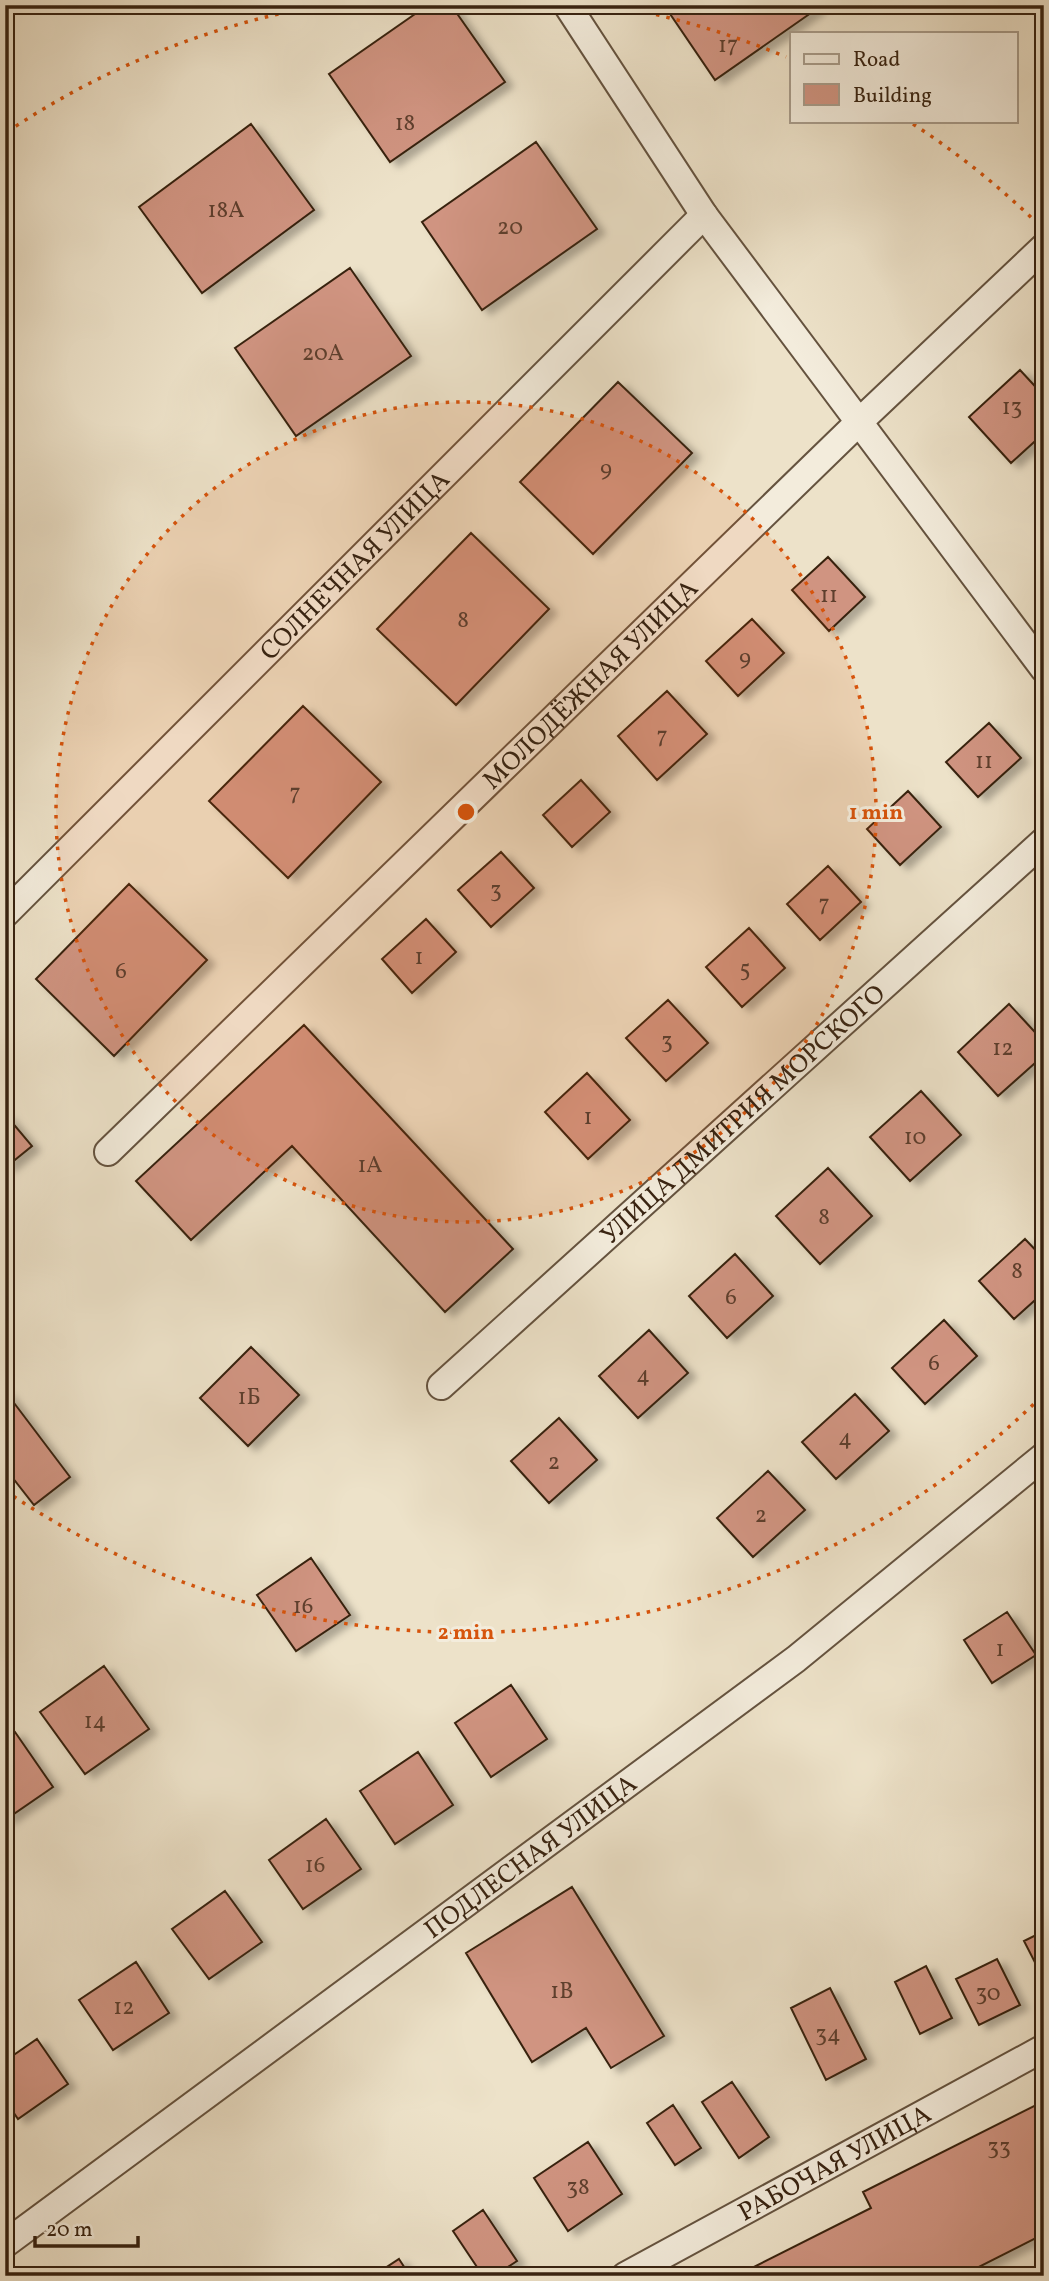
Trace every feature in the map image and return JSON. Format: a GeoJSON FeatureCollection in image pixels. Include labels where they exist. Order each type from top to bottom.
{"type":"FeatureCollection","features":[{"type":"Feature","properties":{"kind":"street"},"geometry":{"type":"LineString","coordinates":[[566,5],[704,215],[1044,668]]}},
{"type":"Feature","properties":{"kind":"street","name":"СОЛНЕЧНАЯ УЛИЦА"},"geometry":{"type":"LineString","coordinates":[[5,914],[704,215]]}},
{"type":"Feature","properties":{"kind":"street","name":"МОЛОДЁЖНАЯ УЛИЦА"},"geometry":{"type":"LineString","coordinates":[[108,1152],[859,422],[1044,247]]}},
{"type":"Feature","properties":{"kind":"street","name":"УЛИЦА ДМИТРИЯ МОРСКОГО"},"geometry":{"type":"LineString","coordinates":[[441,1386],[1044,841]]}},
{"type":"Feature","properties":{"kind":"street","name":"ПОДЛЕСНАЯ УЛИЦА"},"geometry":{"type":"LineString","coordinates":[[5,2244],[796,1659],[1044,1456]]}},
{"type":"Feature","properties":{"kind":"street","name":"РАБОЧАЯ УЛИЦА"},"geometry":{"type":"LineString","coordinates":[[625,2276],[1044,2048]]}},
{"type":"Feature","properties":{"kind":"building"},"geometry":{"type":"Polygon","coordinates":[[[428,5],[451,5],[505,82],[390,162],[329,74],[428,5]]]}},
{"type":"Feature","properties":{"kind":"building"},"geometry":{"type":"Polygon","coordinates":[[[664,5],[816,5],[818,8],[715,80],[664,5]]]}},
{"type":"Feature","properties":{"kind":"building"},"geometry":{"type":"Polygon","coordinates":[[[251,124],[314,210],[202,293],[139,207],[251,124]]]}},
{"type":"Feature","properties":{"kind":"building"},"geometry":{"type":"Polygon","coordinates":[[[536,142],[597,229],[482,310],[422,222],[536,142]]]}},
{"type":"Feature","properties":{"kind":"building"},"geometry":{"type":"Polygon","coordinates":[[[350,268],[411,356],[296,436],[235,348],[350,268]]]}},
{"type":"Feature","properties":{"kind":"building"},"geometry":{"type":"Polygon","coordinates":[[[1020,370],[1044,396],[1044,433],[1011,463],[969,417],[1020,370]]]}},
{"type":"Feature","properties":{"kind":"building"},"geometry":{"type":"Polygon","coordinates":[[[618,382],[692,453],[593,554],[520,482],[618,382]]]}},
{"type":"Feature","properties":{"kind":"building"},"geometry":{"type":"Polygon","coordinates":[[[471,533],[549,609],[456,705],[377,629],[471,533]]]}},
{"type":"Feature","properties":{"kind":"building"},"geometry":{"type":"Polygon","coordinates":[[[828,557],[865,597],[829,631],[792,590],[828,557]]]}},
{"type":"Feature","properties":{"kind":"building"},"geometry":{"type":"Polygon","coordinates":[[[752,619],[784,653],[738,696],[706,661],[752,619]]]}},
{"type":"Feature","properties":{"kind":"building"},"geometry":{"type":"Polygon","coordinates":[[[667,691],[707,734],[657,780],[618,736],[667,691]]]}},
{"type":"Feature","properties":{"kind":"building"},"geometry":{"type":"Polygon","coordinates":[[[303,706],[381,782],[288,878],[209,801],[303,706]]]}},
{"type":"Feature","properties":{"kind":"building"},"geometry":{"type":"Polygon","coordinates":[[[989,723],[1021,758],[978,797],[946,762],[989,723]]]}},
{"type":"Feature","properties":{"kind":"building"},"geometry":{"type":"Polygon","coordinates":[[[581,780],[610,812],[572,847],[543,815],[581,780]]]}},
{"type":"Feature","properties":{"kind":"building"},"geometry":{"type":"Polygon","coordinates":[[[908,791],[941,827],[900,865],[867,829],[908,791]]]}},
{"type":"Feature","properties":{"kind":"building"},"geometry":{"type":"Polygon","coordinates":[[[501,852],[534,888],[491,927],[458,890],[501,852]]]}},
{"type":"Feature","properties":{"kind":"building"},"geometry":{"type":"Polygon","coordinates":[[[828,866],[861,902],[820,940],[787,904],[828,866]]]}},
{"type":"Feature","properties":{"kind":"building"},"geometry":{"type":"Polygon","coordinates":[[[129,884],[207,960],[114,1056],[36,979],[129,884]]]}},
{"type":"Feature","properties":{"kind":"building"},"geometry":{"type":"Polygon","coordinates":[[[426,919],[456,952],[412,993],[382,959],[426,919]]]}},
{"type":"Feature","properties":{"kind":"building"},"geometry":{"type":"Polygon","coordinates":[[[749,928],[785,968],[742,1007],[706,967],[749,928]]]}},
{"type":"Feature","properties":{"kind":"building"},"geometry":{"type":"Polygon","coordinates":[[[668,1000],[708,1043],[666,1081],[626,1038],[668,1000]]]}},
{"type":"Feature","properties":{"kind":"building"},"geometry":{"type":"Polygon","coordinates":[[[1009,1004],[1044,1042],[1044,1055],[998,1096],[958,1052],[1009,1004]]]}},
{"type":"Feature","properties":{"kind":"building"},"geometry":{"type":"Polygon","coordinates":[[[304,1025],[513,1249],[445,1312],[292,1146],[191,1240],[136,1181],[304,1025]]]}},
{"type":"Feature","properties":{"kind":"building"},"geometry":{"type":"Polygon","coordinates":[[[587,1073],[630,1120],[588,1159],[545,1112],[587,1073]]]}},
{"type":"Feature","properties":{"kind":"building"},"geometry":{"type":"Polygon","coordinates":[[[921,1091],[961,1135],[910,1181],[870,1137],[921,1091]]]}},
{"type":"Feature","properties":{"kind":"building"},"geometry":{"type":"Polygon","coordinates":[[[5,1114],[32,1146],[5,1168],[5,1114]]]}},
{"type":"Feature","properties":{"kind":"building"},"geometry":{"type":"Polygon","coordinates":[[[828,1168],[872,1216],[820,1264],[776,1216],[828,1168]]]}},
{"type":"Feature","properties":{"kind":"building"},"geometry":{"type":"Polygon","coordinates":[[[1025,1239],[1044,1259],[1044,1292],[1014,1319],[979,1281],[1025,1239]]]}},
{"type":"Feature","properties":{"kind":"building"},"geometry":{"type":"Polygon","coordinates":[[[735,1254],[773,1296],[727,1338],[689,1296],[735,1254]]]}},
{"type":"Feature","properties":{"kind":"building"},"geometry":{"type":"Polygon","coordinates":[[[944,1320],[977,1356],[925,1404],[892,1368],[944,1320]]]}},
{"type":"Feature","properties":{"kind":"building"},"geometry":{"type":"Polygon","coordinates":[[[649,1330],[688,1373],[638,1418],[599,1376],[649,1330]]]}},
{"type":"Feature","properties":{"kind":"building"},"geometry":{"type":"Polygon","coordinates":[[[251,1347],[299,1395],[248,1446],[200,1398],[251,1347]]]}},
{"type":"Feature","properties":{"kind":"building"},"geometry":{"type":"Polygon","coordinates":[[[5,1391],[70,1477],[34,1505],[5,1468],[5,1391]]]}},
{"type":"Feature","properties":{"kind":"building"},"geometry":{"type":"Polygon","coordinates":[[[855,1394],[889,1431],[836,1479],[802,1442],[855,1394]]]}},
{"type":"Feature","properties":{"kind":"building"},"geometry":{"type":"Polygon","coordinates":[[[559,1418],[597,1460],[549,1503],[511,1461],[559,1418]]]}},
{"type":"Feature","properties":{"kind":"building"},"geometry":{"type":"Polygon","coordinates":[[[768,1471],[805,1510],[753,1557],[717,1518],[768,1471]]]}},
{"type":"Feature","properties":{"kind":"building"},"geometry":{"type":"Polygon","coordinates":[[[311,1558],[350,1615],[296,1651],[257,1595],[311,1558]]]}},
{"type":"Feature","properties":{"kind":"building"},"geometry":{"type":"Polygon","coordinates":[[[1007,1612],[1036,1655],[992,1683],[964,1640],[1007,1612]]]}},
{"type":"Feature","properties":{"kind":"building"},"geometry":{"type":"Polygon","coordinates":[[[104,1666],[149,1729],[85,1774],[40,1712],[104,1666]]]}},
{"type":"Feature","properties":{"kind":"building"},"geometry":{"type":"Polygon","coordinates":[[[511,1685],[547,1739],[491,1777],[455,1723],[511,1685]]]}},
{"type":"Feature","properties":{"kind":"building"},"geometry":{"type":"Polygon","coordinates":[[[15,1732],[53,1787],[5,1820],[5,1738],[15,1732]]]}},
{"type":"Feature","properties":{"kind":"building"},"geometry":{"type":"Polygon","coordinates":[[[418,1752],[453,1805],[395,1844],[360,1791],[418,1752]]]}},
{"type":"Feature","properties":{"kind":"building"},"geometry":{"type":"Polygon","coordinates":[[[326,1819],[361,1869],[303,1909],[269,1860],[326,1819]]]}},
{"type":"Feature","properties":{"kind":"building"},"geometry":{"type":"Polygon","coordinates":[[[572,1887],[664,2036],[611,2068],[586,2028],[532,2062],[466,1953],[572,1887]]]}},
{"type":"Feature","properties":{"kind":"building"},"geometry":{"type":"Polygon","coordinates":[[[225,1891],[262,1942],[209,1979],[172,1929],[225,1891]]]}},
{"type":"Feature","properties":{"kind":"building"},"geometry":{"type":"Polygon","coordinates":[[[1044,1931],[1044,1980],[1024,1941],[1044,1931]]]}},
{"type":"Feature","properties":{"kind":"building"},"geometry":{"type":"Polygon","coordinates":[[[997,1959],[1020,2005],[979,2025],[956,1979],[997,1959]]]}},
{"type":"Feature","properties":{"kind":"building"},"geometry":{"type":"Polygon","coordinates":[[[136,1962],[169,2013],[113,2050],[79,2000],[136,1962]]]}},
{"type":"Feature","properties":{"kind":"building"},"geometry":{"type":"Polygon","coordinates":[[[926,1966],[952,2018],[920,2034],[895,1982],[926,1966]]]}},
{"type":"Feature","properties":{"kind":"building"},"geometry":{"type":"Polygon","coordinates":[[[830,1988],[866,2059],[826,2080],[791,2008],[830,1988]]]}},
{"type":"Feature","properties":{"kind":"building"},"geometry":{"type":"Polygon","coordinates":[[[37,2039],[68,2084],[18,2119],[5,2100],[5,2061],[37,2039]]]}},
{"type":"Feature","properties":{"kind":"building"},"geometry":{"type":"Polygon","coordinates":[[[732,2082],[769,2137],[739,2158],[702,2102],[732,2082]]]}},
{"type":"Feature","properties":{"kind":"building"},"geometry":{"type":"Polygon","coordinates":[[[1044,2101],[1044,2234],[961,2276],[736,2276],[871,2208],[863,2192],[1044,2101]]]}},
{"type":"Feature","properties":{"kind":"building"},"geometry":{"type":"Polygon","coordinates":[[[673,2105],[701,2148],[675,2165],[647,2123],[673,2105]]]}},
{"type":"Feature","properties":{"kind":"building"},"geometry":{"type":"Polygon","coordinates":[[[588,2142],[622,2194],[568,2231],[534,2178],[588,2142]]]}},
{"type":"Feature","properties":{"kind":"building"},"geometry":{"type":"Polygon","coordinates":[[[483,2210],[517,2261],[494,2276],[483,2276],[453,2231],[483,2210]]]}},
{"type":"Feature","properties":{"kind":"building"},"geometry":{"type":"Polygon","coordinates":[[[399,2259],[410,2276],[373,2276],[399,2259]]]}}]}
